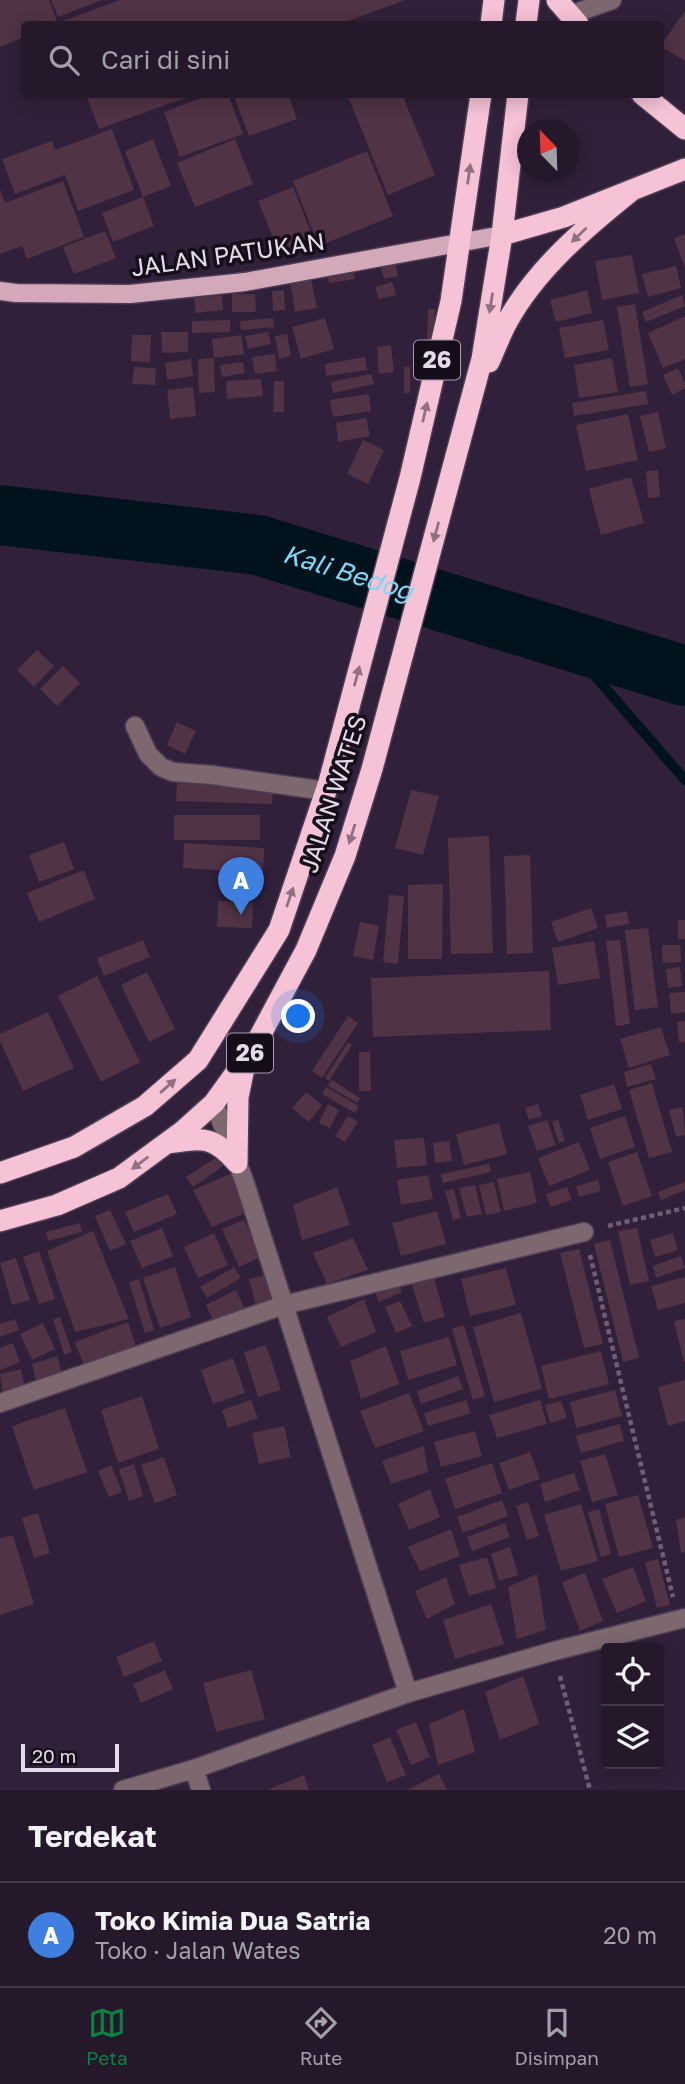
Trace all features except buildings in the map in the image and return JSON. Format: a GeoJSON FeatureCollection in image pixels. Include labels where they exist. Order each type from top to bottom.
{"type":"FeatureCollection","features":[{"type":"Feature","properties":{"kind":"highway"},"geometry":{"type":"LineString","coordinates":[[491,21],[494,0]]}},
{"type":"Feature","properties":{"kind":"highway"},"geometry":{"type":"LineString","coordinates":[[526,21],[529,0]]}},
{"type":"Feature","properties":{"kind":"highway","name":"26"},"geometry":{"type":"LineString","coordinates":[[460,242],[480,98]]}},
{"type":"Feature","properties":{"kind":"highway","name":"26"},"geometry":{"type":"LineString","coordinates":[[502,235],[518,98]]}},
{"type":"Feature","properties":{"kind":"highway"},"geometry":{"type":"LineString","coordinates":[[647,98],[685,129]]}},
{"type":"Feature","properties":{"kind":"highway"},"geometry":{"type":"LineString","coordinates":[[502,235],[564,217],[685,169]]}},
{"type":"Feature","properties":{"kind":"highway"},"geometry":{"type":"LineString","coordinates":[[468,410],[507,322],[529,290],[592,222],[631,191]]}},
{"type":"Feature","properties":{"kind":"highway","name":"JALAN WATES"},"geometry":{"type":"LineString","coordinates":[[0,1221],[57,1205],[119,1178],[167,1143],[214,1103],[246,1059],[306,950],[345,856],[372,769],[482,359],[502,235]]}},
{"type":"Feature","properties":{"kind":"highway","name":"JALAN WATES"},"geometry":{"type":"LineString","coordinates":[[0,1173],[74,1147],[145,1106],[198,1060],[279,930],[326,791],[411,478],[451,301],[460,242]]}},
{"type":"Feature","properties":{"kind":"highway"},"geometry":{"type":"LineString","coordinates":[[237,1163],[238,1097],[246,1059]]}},
{"type":"Feature","properties":{"kind":"highway"},"geometry":{"type":"LineString","coordinates":[[167,1143],[199,1139],[213,1141],[224,1148],[237,1163]]}},
{"type":"Feature","properties":{"kind":"main road"},"geometry":{"type":"LineString","coordinates":[[460,242],[502,235]]}},
{"type":"Feature","properties":{"kind":"main road","name":"JALAN PATUKAN"},"geometry":{"type":"LineString","coordinates":[[0,290],[16,293],[130,293],[245,282],[460,242]]}},
{"type":"Feature","properties":{"kind":"street"},"geometry":{"type":"LineString","coordinates":[[568,13],[612,0]]}},
{"type":"Feature","properties":{"kind":"street"},"geometry":{"type":"LineString","coordinates":[[135,726],[148,754],[161,767],[173,772],[326,791]]}},
{"type":"Feature","properties":{"kind":"street"},"geometry":{"type":"LineString","coordinates":[[214,1103],[284,1305],[408,1693]]}},
{"type":"Feature","properties":{"kind":"street"},"geometry":{"type":"LineString","coordinates":[[0,1403],[284,1305],[584,1232]]}},
{"type":"Feature","properties":{"kind":"street"},"geometry":{"type":"LineString","coordinates":[[123,1790],[194,1769],[408,1693],[554,1651],[681,1619]]}},
{"type":"Feature","properties":{"kind":"street"},"geometry":{"type":"LineString","coordinates":[[194,1769],[201,1790]]}},
{"type":"Feature","properties":{"kind":"path"},"geometry":{"type":"LineString","coordinates":[[681,1619],[584,1232],[685,1208]]}},
{"type":"Feature","properties":{"kind":"path"},"geometry":{"type":"LineString","coordinates":[[554,1651],[590,1790]]}},
{"type":"Feature","properties":{"kind":"waterway","name":"Kali Bedog"},"geometry":{"type":"LineString","coordinates":[[0,515],[258,545],[685,676]]}},
{"type":"Feature","properties":{"kind":"waterway"},"geometry":{"type":"LineString","coordinates":[[563,639],[685,780]]}},
{"type":"Feature","properties":{"kind":"place","name":"Toko Kimia Dua Satria"},"geometry":{"type":"Point","coordinates":[241,915]}}]}
